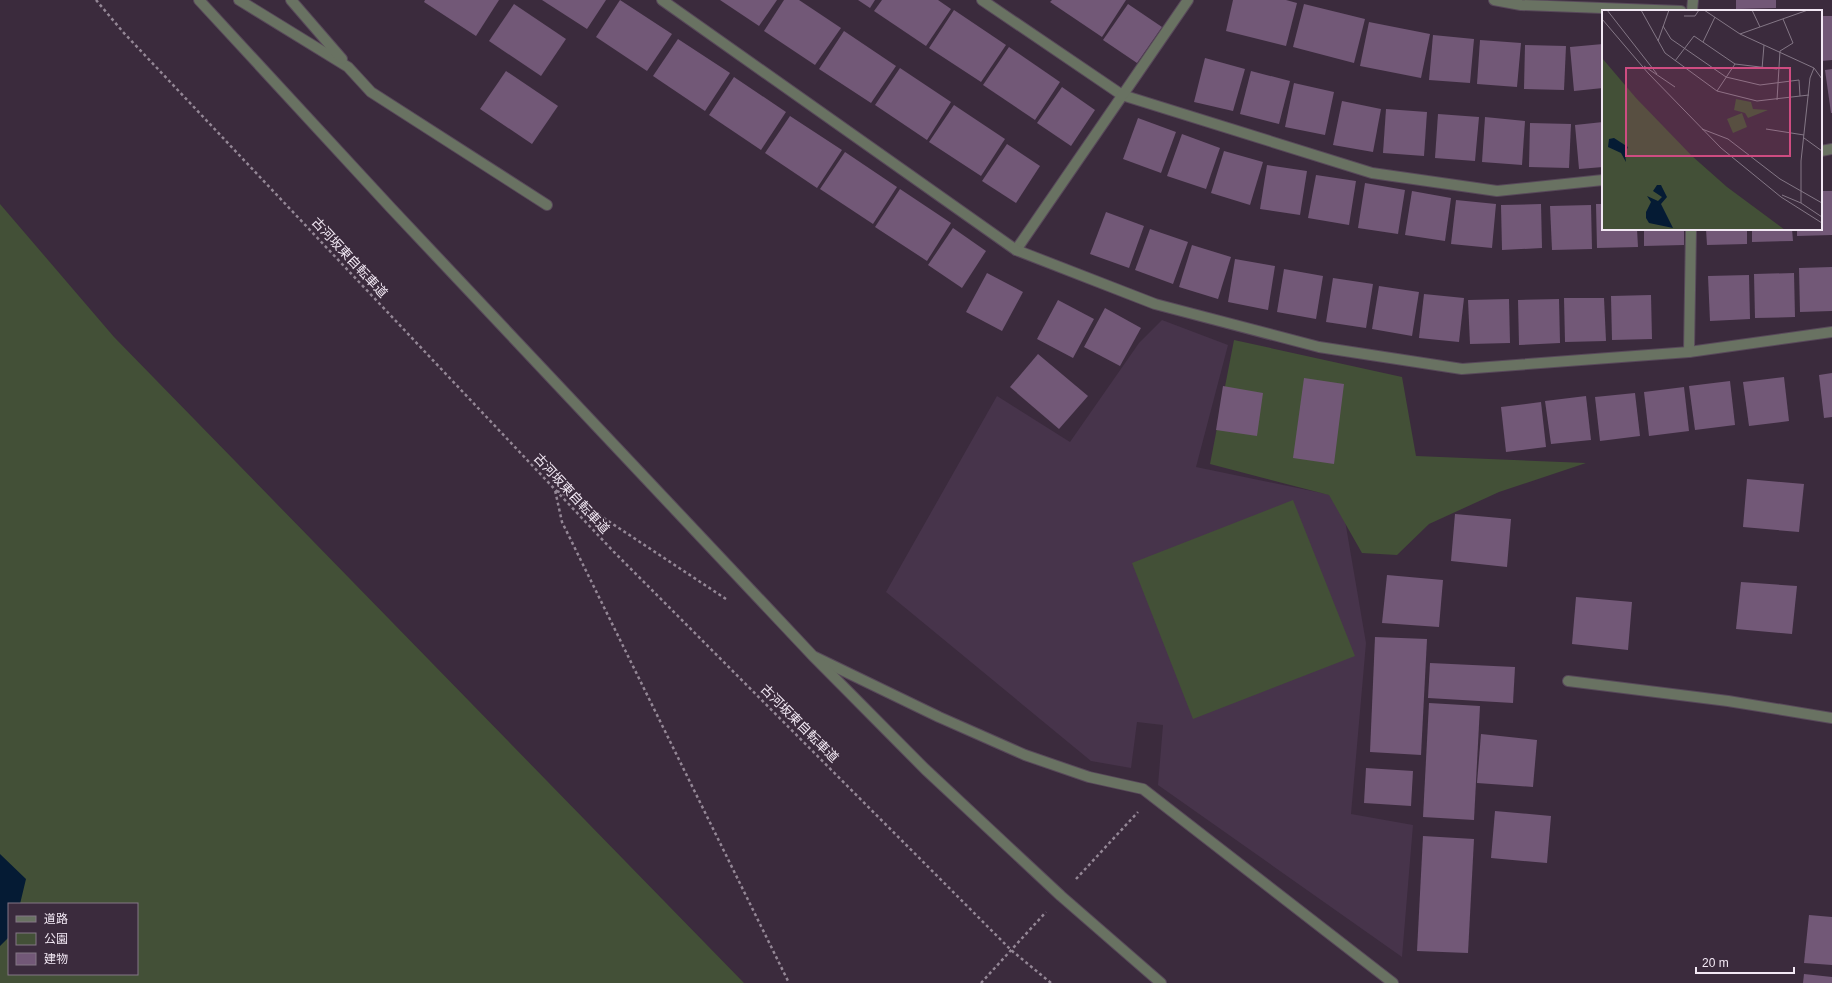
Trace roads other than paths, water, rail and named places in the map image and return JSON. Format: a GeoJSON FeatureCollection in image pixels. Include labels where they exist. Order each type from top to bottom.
{"type":"FeatureCollection","features":[{"type":"Feature","properties":{"kind":"street"},"geometry":{"type":"LineString","coordinates":[[199,0],[390,208],[813,656],[925,769],[1061,896],[1161,983]]}},
{"type":"Feature","properties":{"kind":"street"},"geometry":{"type":"LineString","coordinates":[[239,0],[348,67]]}},
{"type":"Feature","properties":{"kind":"street"},"geometry":{"type":"LineString","coordinates":[[291,0],[371,92],[547,205]]}},
{"type":"Feature","properties":{"kind":"street"},"geometry":{"type":"LineString","coordinates":[[662,0],[1016,250],[1155,304],[1319,347],[1462,369],[1689,352],[1832,332]]}},
{"type":"Feature","properties":{"kind":"street"},"geometry":{"type":"LineString","coordinates":[[982,0],[1122,95],[1372,172],[1497,190],[1602,180]]}},
{"type":"Feature","properties":{"kind":"street"},"geometry":{"type":"LineString","coordinates":[[1016,250],[1188,0]]}},
{"type":"Feature","properties":{"kind":"street"},"geometry":{"type":"LineString","coordinates":[[1494,0],[1663,10]]}},
{"type":"Feature","properties":{"kind":"street"},"geometry":{"type":"LineString","coordinates":[[1692,10],[1694,0]]}},
{"type":"Feature","properties":{"kind":"street"},"geometry":{"type":"LineString","coordinates":[[1822,151],[1832,150]]}},
{"type":"Feature","properties":{"kind":"street"},"geometry":{"type":"LineString","coordinates":[[1689,352],[1691,230]]}},
{"type":"Feature","properties":{"kind":"street"},"geometry":{"type":"LineString","coordinates":[[813,656],[938,717],[1025,755],[1089,777],[1143,788],[1393,983]]}},
{"type":"Feature","properties":{"kind":"street"},"geometry":{"type":"LineString","coordinates":[[1568,681],[1728,701],[1832,718]]}},
{"type":"Feature","properties":{"kind":"water"},"geometry":{"type":"Polygon","coordinates":[[[0,854],[26,879],[20,903],[8,903],[8,938],[0,946],[0,854]]]}}]}
